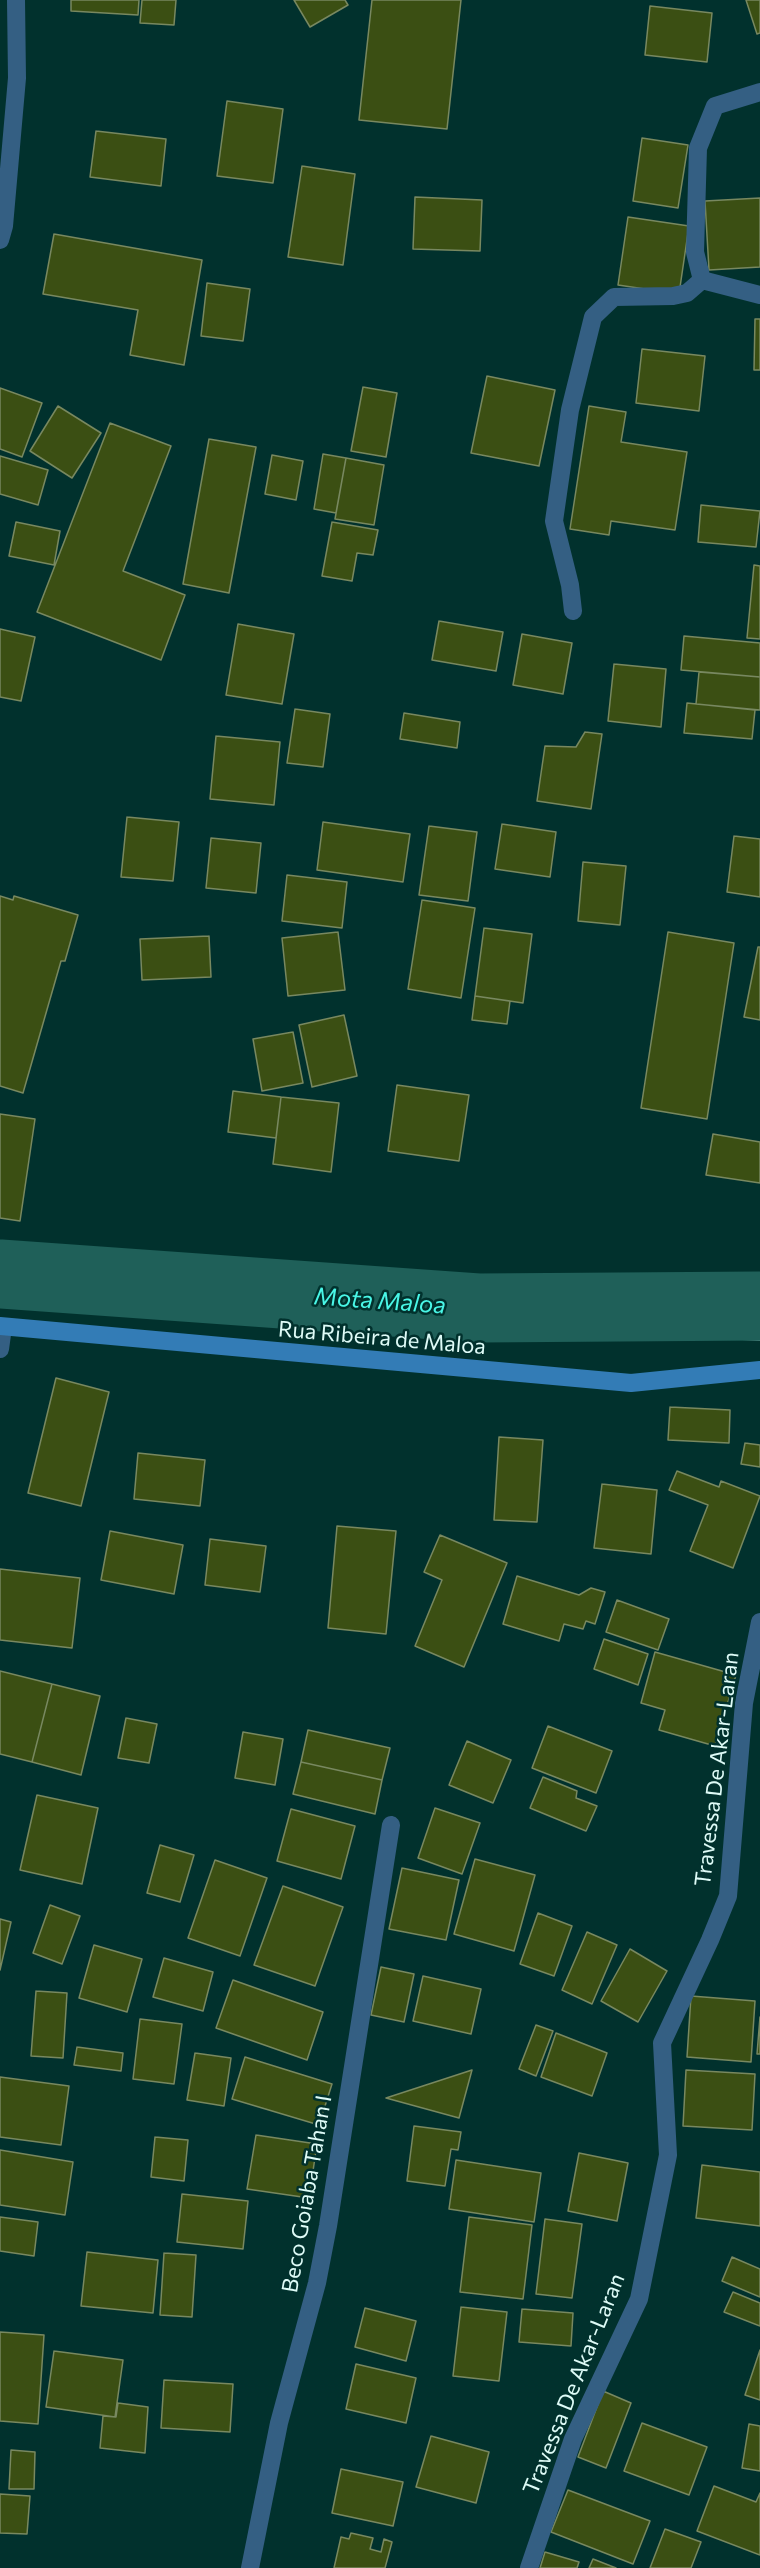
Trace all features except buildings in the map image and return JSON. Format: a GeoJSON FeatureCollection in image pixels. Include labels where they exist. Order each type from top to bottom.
{"type":"FeatureCollection","features":[{"type":"Feature","properties":{"kind":"street"},"geometry":{"type":"LineString","coordinates":[[0,240],[4,226],[17,78],[16,0]]}},
{"type":"Feature","properties":{"kind":"street"},"geometry":{"type":"LineString","coordinates":[[702,280],[695,252],[698,148],[716,106],[760,92]]}},
{"type":"Feature","properties":{"kind":"street"},"geometry":{"type":"LineString","coordinates":[[702,280],[760,295]]}},
{"type":"Feature","properties":{"kind":"street"},"geometry":{"type":"LineString","coordinates":[[573,610],[570,585],[554,521],[570,410],[593,317],[614,297],[673,296],[687,292],[702,280]]}},
{"type":"Feature","properties":{"kind":"street"},"geometry":{"type":"LineString","coordinates":[[0,1349],[1,1326]]}},
{"type":"Feature","properties":{"kind":"street","name":"Rua Ribeira de Maloa"},"geometry":{"type":"LineString","coordinates":[[1,1326],[631,1383],[760,1370]]}},
{"type":"Feature","properties":{"kind":"street","name":"Travessa De Akar-Laran"},"geometry":{"type":"LineString","coordinates":[[529,2568],[573,2439],[639,2299],[668,2156],[662,2043],[728,1896],[744,1703],[760,1622]]}},
{"type":"Feature","properties":{"kind":"street","name":"Beco Goiaba Tahan I"},"geometry":{"type":"LineString","coordinates":[[250,2568],[279,2423],[317,2283],[328,2226],[391,1825]]}},
{"type":"Feature","properties":{"kind":"waterway","name":"Mota Maloa"},"geometry":{"type":"LineString","coordinates":[[0,1274],[478,1308],[760,1306]]}},
{"type":"Feature","properties":{"kind":"waterway"},"geometry":{"type":"LineString","coordinates":[[0,1292],[760,1335]]}}]}
